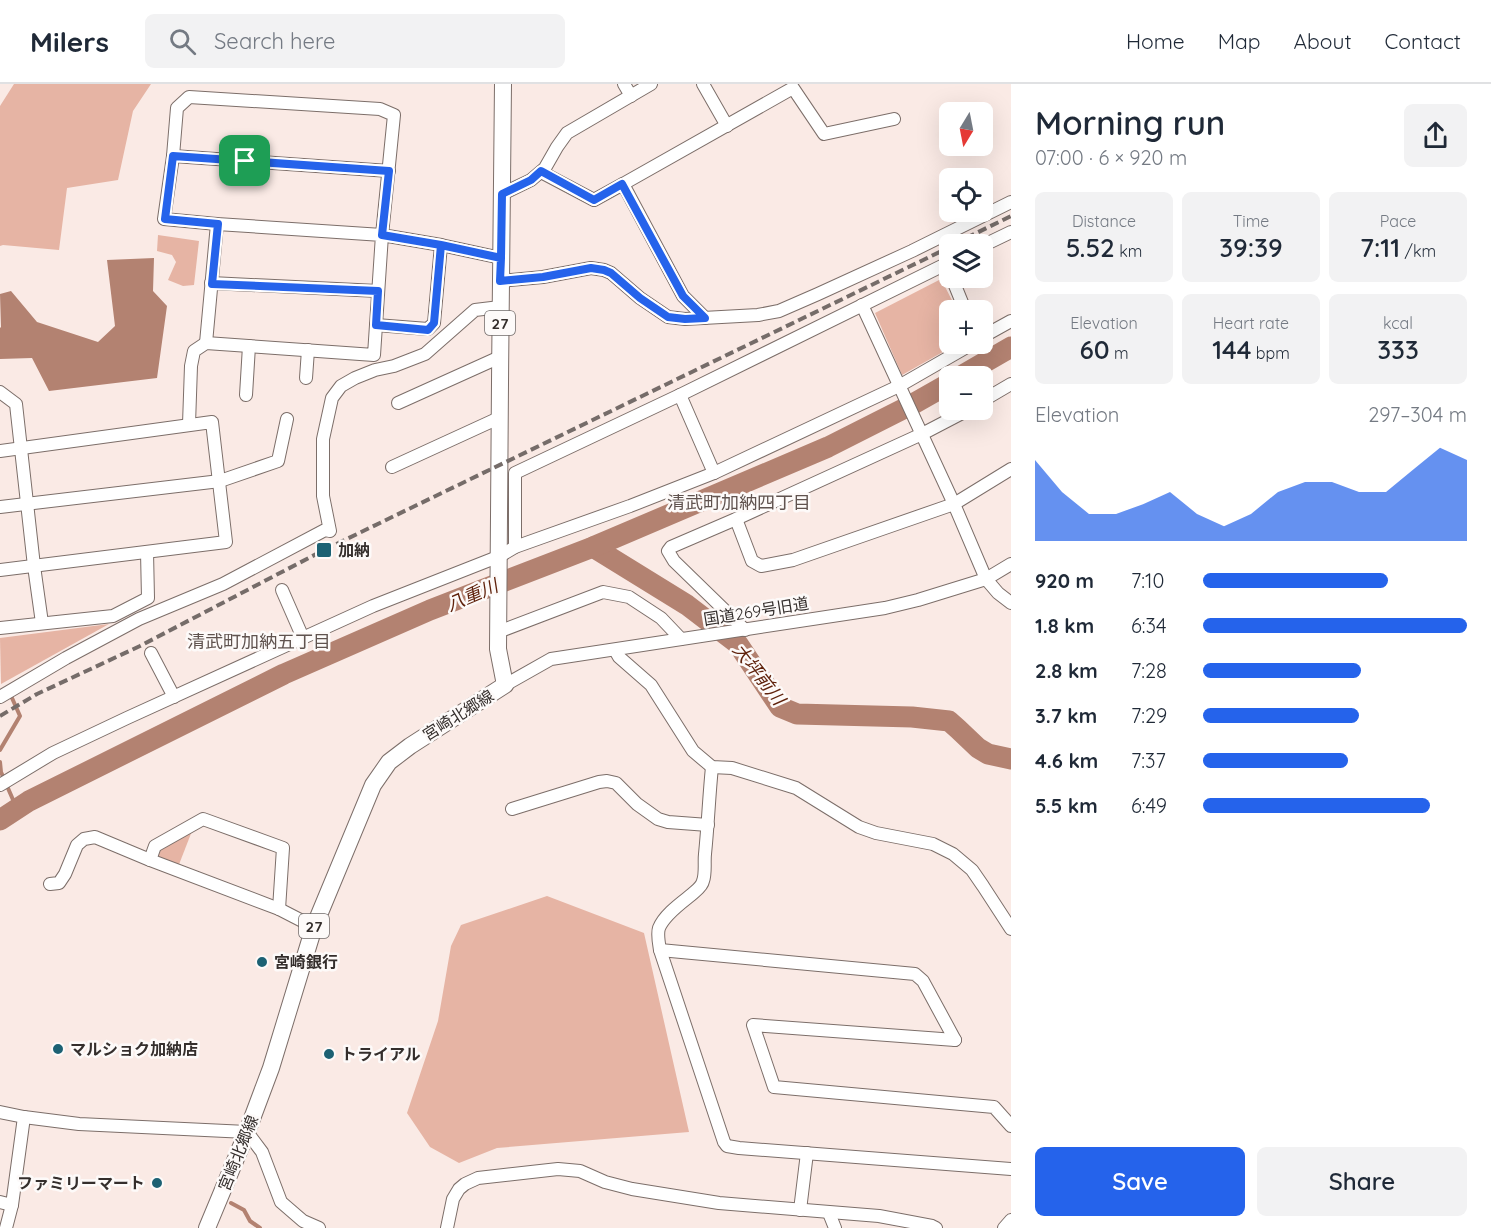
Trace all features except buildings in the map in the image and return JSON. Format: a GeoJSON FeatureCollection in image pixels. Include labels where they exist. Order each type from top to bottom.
{"type":"FeatureCollection","features":[{"type":"Feature","properties":{"kind":"main road","name":"宮崎北郷線"},"geometry":{"type":"LineString","coordinates":[[207,1228],[271,1068],[314,927],[374,785],[389,762],[505,685],[498,649],[503,84]]}},
{"type":"Feature","properties":{"kind":"street"},"geometry":{"type":"LineString","coordinates":[[624,84],[631,96]]}},
{"type":"Feature","properties":{"kind":"street"},"geometry":{"type":"LineString","coordinates":[[502,194],[531,180],[545,168],[556,147],[567,133],[651,84]]}},
{"type":"Feature","properties":{"kind":"street"},"geometry":{"type":"LineString","coordinates":[[703,84],[727,126]]}},
{"type":"Feature","properties":{"kind":"street"},"geometry":{"type":"LineString","coordinates":[[541,171],[594,200],[793,88],[824,134],[894,119]]}},
{"type":"Feature","properties":{"kind":"street"},"geometry":{"type":"LineString","coordinates":[[189,424],[191,366],[194,351],[206,343],[374,355],[382,235],[394,115],[380,109],[189,97],[177,108],[165,219],[382,235],[501,258]]}},
{"type":"Feature","properties":{"kind":"street"},"geometry":{"type":"LineString","coordinates":[[173,156],[389,171]]}},
{"type":"Feature","properties":{"kind":"street"},"geometry":{"type":"LineString","coordinates":[[622,184],[683,296],[705,318]]}},
{"type":"Feature","properties":{"kind":"street"},"geometry":{"type":"LineString","coordinates":[[500,281],[543,277],[591,268],[611,273],[640,298],[668,317],[685,319],[758,315],[779,311],[912,251],[1011,202]]}},
{"type":"Feature","properties":{"kind":"street"},"geometry":{"type":"LineString","coordinates":[[206,343],[218,224]]}},
{"type":"Feature","properties":{"kind":"street"},"geometry":{"type":"LineString","coordinates":[[993,241],[1011,232]]}},
{"type":"Feature","properties":{"kind":"street"},"geometry":{"type":"LineString","coordinates":[[376,325],[428,330],[434,323],[441,245]]}},
{"type":"Feature","properties":{"kind":"street"},"geometry":{"type":"LineString","coordinates":[[515,548],[515,473],[939,270]]}},
{"type":"Feature","properties":{"kind":"street"},"geometry":{"type":"LineString","coordinates":[[212,284],[378,291]]}},
{"type":"Feature","properties":{"kind":"street"},"geometry":{"type":"LineString","coordinates":[[862,305],[921,431],[986,579],[1011,603]]}},
{"type":"Feature","properties":{"kind":"street"},"geometry":{"type":"LineString","coordinates":[[0,697],[139,619],[223,584],[325,530],[330,531],[322,495],[323,439],[332,398],[341,386],[375,370],[394,366],[425,354],[475,310],[500,307]]}},
{"type":"Feature","properties":{"kind":"street"},"geometry":{"type":"LineString","coordinates":[[993,331],[1011,321]]}},
{"type":"Feature","properties":{"kind":"street"},"geometry":{"type":"LineString","coordinates":[[246,395],[249,346]]}},
{"type":"Feature","properties":{"kind":"street"},"geometry":{"type":"LineString","coordinates":[[306,378],[308,350]]}},
{"type":"Feature","properties":{"kind":"street"},"geometry":{"type":"LineString","coordinates":[[0,785],[52,753],[373,606],[500,559],[515,548],[714,473],[900,388],[956,354]]}},
{"type":"Feature","properties":{"kind":"street"},"geometry":{"type":"LineString","coordinates":[[398,403],[500,357]]}},
{"type":"Feature","properties":{"kind":"street"},"geometry":{"type":"LineString","coordinates":[[993,395],[1011,384]]}},
{"type":"Feature","properties":{"kind":"street"},"geometry":{"type":"LineString","coordinates":[[0,392],[16,404],[42,623]]}},
{"type":"Feature","properties":{"kind":"street"},"geometry":{"type":"LineString","coordinates":[[680,395],[714,473]]}},
{"type":"Feature","properties":{"kind":"street"},"geometry":{"type":"LineString","coordinates":[[392,467],[501,417]]}},
{"type":"Feature","properties":{"kind":"street"},"geometry":{"type":"LineString","coordinates":[[0,507],[220,481],[278,461],[287,419]]}},
{"type":"Feature","properties":{"kind":"street"},"geometry":{"type":"LineString","coordinates":[[740,630],[674,561],[668,551],[671,547],[736,519],[946,420]]}},
{"type":"Feature","properties":{"kind":"street"},"geometry":{"type":"LineString","coordinates":[[0,451],[212,422],[226,542],[0,570]]}},
{"type":"Feature","properties":{"kind":"street"},"geometry":{"type":"LineString","coordinates":[[736,519],[752,561],[761,566],[793,560],[954,504],[1011,469]]}},
{"type":"Feature","properties":{"kind":"street"},"geometry":{"type":"LineString","coordinates":[[0,628],[113,616],[148,598],[147,552]]}},
{"type":"Feature","properties":{"kind":"street","name":"国道269号旧道"},"geometry":{"type":"LineString","coordinates":[[505,685],[551,659],[885,608],[986,579],[1011,564]]}},
{"type":"Feature","properties":{"kind":"street"},"geometry":{"type":"LineString","coordinates":[[282,590],[303,638]]}},
{"type":"Feature","properties":{"kind":"street"},"geometry":{"type":"LineString","coordinates":[[499,627],[603,592],[629,597],[661,618],[681,639]]}},
{"type":"Feature","properties":{"kind":"street"},"geometry":{"type":"LineString","coordinates":[[615,650],[619,657],[651,685],[693,751],[712,767],[732,768],[796,788],[859,827],[876,833],[933,844],[953,854],[972,870],[1011,929]]}},
{"type":"Feature","properties":{"kind":"street"},"geometry":{"type":"LineString","coordinates":[[151,653],[174,697]]}},
{"type":"Feature","properties":{"kind":"street"},"geometry":{"type":"LineString","coordinates":[[712,767],[704,881],[678,904],[659,928],[660,950],[724,1142],[728,1146],[739,1148],[1011,1169]]}},
{"type":"Feature","properties":{"kind":"street"},"geometry":{"type":"LineString","coordinates":[[512,809],[607,781],[616,783],[637,804],[658,819],[708,825]]}},
{"type":"Feature","properties":{"kind":"street"},"geometry":{"type":"LineString","coordinates":[[150,860],[155,846],[203,819],[282,848],[279,909]]}},
{"type":"Feature","properties":{"kind":"street"},"geometry":{"type":"LineString","coordinates":[[50,884],[59,883],[77,845],[84,839],[95,837],[279,909],[314,927]]}},
{"type":"Feature","properties":{"kind":"street"},"geometry":{"type":"LineString","coordinates":[[660,950],[915,974],[923,981],[955,1040],[753,1025],[774,1087],[993,1107],[1011,1126]]}},
{"type":"Feature","properties":{"kind":"street"},"geometry":{"type":"LineString","coordinates":[[0,1112],[79,1124],[247,1132],[262,1152],[281,1202],[303,1221],[319,1228]]}},
{"type":"Feature","properties":{"kind":"street"},"geometry":{"type":"LineString","coordinates":[[6,1228],[6,1203],[24,1117]]}},
{"type":"Feature","properties":{"kind":"street"},"geometry":{"type":"LineString","coordinates":[[800,1210],[807,1153]]}},
{"type":"Feature","properties":{"kind":"street"},"geometry":{"type":"LineString","coordinates":[[447,1228],[455,1193],[470,1181],[558,1168],[580,1171],[605,1182],[632,1189],[719,1203],[879,1216],[936,1228]]}},
{"type":"Feature","properties":{"kind":"street"},"geometry":{"type":"LineString","coordinates":[[829,1213],[835,1228]]}},
{"type":"Feature","properties":{"kind":"street"},"geometry":{"type":"LineString","coordinates":[[1004,1228],[1011,1220]]}},
{"type":"Feature","properties":{"kind":"shaded area"},"geometry":{"type":"Polygon","coordinates":[[[14,84],[151,84],[133,111],[118,180],[67,188],[59,250],[0,246],[0,106],[14,84]]]}},
{"type":"Feature","properties":{"kind":"shaded area"},"geometry":{"type":"Polygon","coordinates":[[[158,235],[199,241],[194,285],[183,286],[168,280],[176,262],[172,255],[157,251],[158,235]]]}},
{"type":"Feature","properties":{"kind":"shaded area"},"geometry":{"type":"Polygon","coordinates":[[[154,258],[153,291],[167,306],[157,378],[49,391],[32,358],[0,359],[0,294],[11,291],[37,322],[98,342],[115,326],[107,260],[154,258]]]}},
{"type":"Feature","properties":{"kind":"shaded area"},"geometry":{"type":"Polygon","coordinates":[[[939,280],[939,288],[946,288],[952,300],[939,300],[939,354],[902,375],[875,313],[939,280]]]}},
{"type":"Feature","properties":{"kind":"shaded area"},"geometry":{"type":"Polygon","coordinates":[[[109,624],[1,684],[0,638],[109,624]]]}},
{"type":"Feature","properties":{"kind":"shaded area"},"geometry":{"type":"Polygon","coordinates":[[[192,831],[178,867],[160,860],[157,853],[160,849],[192,831]]]}},
{"type":"Feature","properties":{"kind":"shaded area"},"geometry":{"type":"Polygon","coordinates":[[[547,896],[644,933],[689,1132],[497,1148],[459,1163],[430,1147],[407,1113],[438,1021],[451,946],[461,925],[547,896]]]}},
{"type":"Feature","properties":{"kind":"waterway","name":"八重川"},"geometry":{"type":"LineString","coordinates":[[978,366],[1011,347]]}},
{"type":"Feature","properties":{"kind":"waterway","name":"八重川"},"geometry":{"type":"LineString","coordinates":[[0,820],[29,801],[284,674],[430,610],[593,547],[828,447],[939,389]]}},
{"type":"Feature","properties":{"kind":"waterway","name":"大坪前川"},"geometry":{"type":"LineString","coordinates":[[593,547],[687,605],[738,644],[780,707],[797,714],[912,717],[949,721],[978,748],[988,754],[1011,759]]}},
{"type":"Feature","properties":{"kind":"waterway"},"geometry":{"type":"LineString","coordinates":[[0,750],[20,716],[12,698]]}},
{"type":"Feature","properties":{"kind":"waterway"},"geometry":{"type":"LineString","coordinates":[[0,762],[1,772],[17,809]]}},
{"type":"Feature","properties":{"kind":"waterway"},"geometry":{"type":"LineString","coordinates":[[231,1203],[244,1210],[250,1221],[260,1228]]}},
{"type":"Feature","properties":{"kind":"railway"},"geometry":{"type":"LineString","coordinates":[[974,234],[1011,216]]}},
{"type":"Feature","properties":{"kind":"railway"},"geometry":{"type":"LineString","coordinates":[[0,716],[37,694],[140,646],[324,550],[939,252]]}},
{"type":"Feature","properties":{"kind":"place","name":"加納"},"geometry":{"type":"Point","coordinates":[324,550]}},
{"type":"Feature","properties":{"kind":"place","name":"宮崎銀行"},"geometry":{"type":"Point","coordinates":[262,962]}},
{"type":"Feature","properties":{"kind":"place","name":"マルショク加納店"},"geometry":{"type":"Point","coordinates":[58,1049]}},
{"type":"Feature","properties":{"kind":"place","name":"トライアル"},"geometry":{"type":"Point","coordinates":[329,1054]}},
{"type":"Feature","properties":{"kind":"place","name":"ファミリーマート"},"geometry":{"type":"Point","coordinates":[157,1183]}},
{"type":"Feature","properties":{"kind":"district","name":"清武町加納四丁目"},"geometry":{"type":"Point","coordinates":[739,502]}},
{"type":"Feature","properties":{"kind":"district","name":"清武町加納五丁目"},"geometry":{"type":"Point","coordinates":[259,641]}},
{"type":"Feature","properties":{"kind":"route"},"geometry":{"type":"LineString","coordinates":[[245,161],[173,156],[165,219],[218,224],[212,284],[378,291],[376,325],[428,330],[434,323],[441,245],[501,258],[502,194],[531,180],[541,171],[594,200],[622,184],[683,296],[705,318],[668,317],[604,270],[591,268],[543,277],[500,281],[501,258],[441,245],[382,235],[389,171],[245,161]]}}]}
